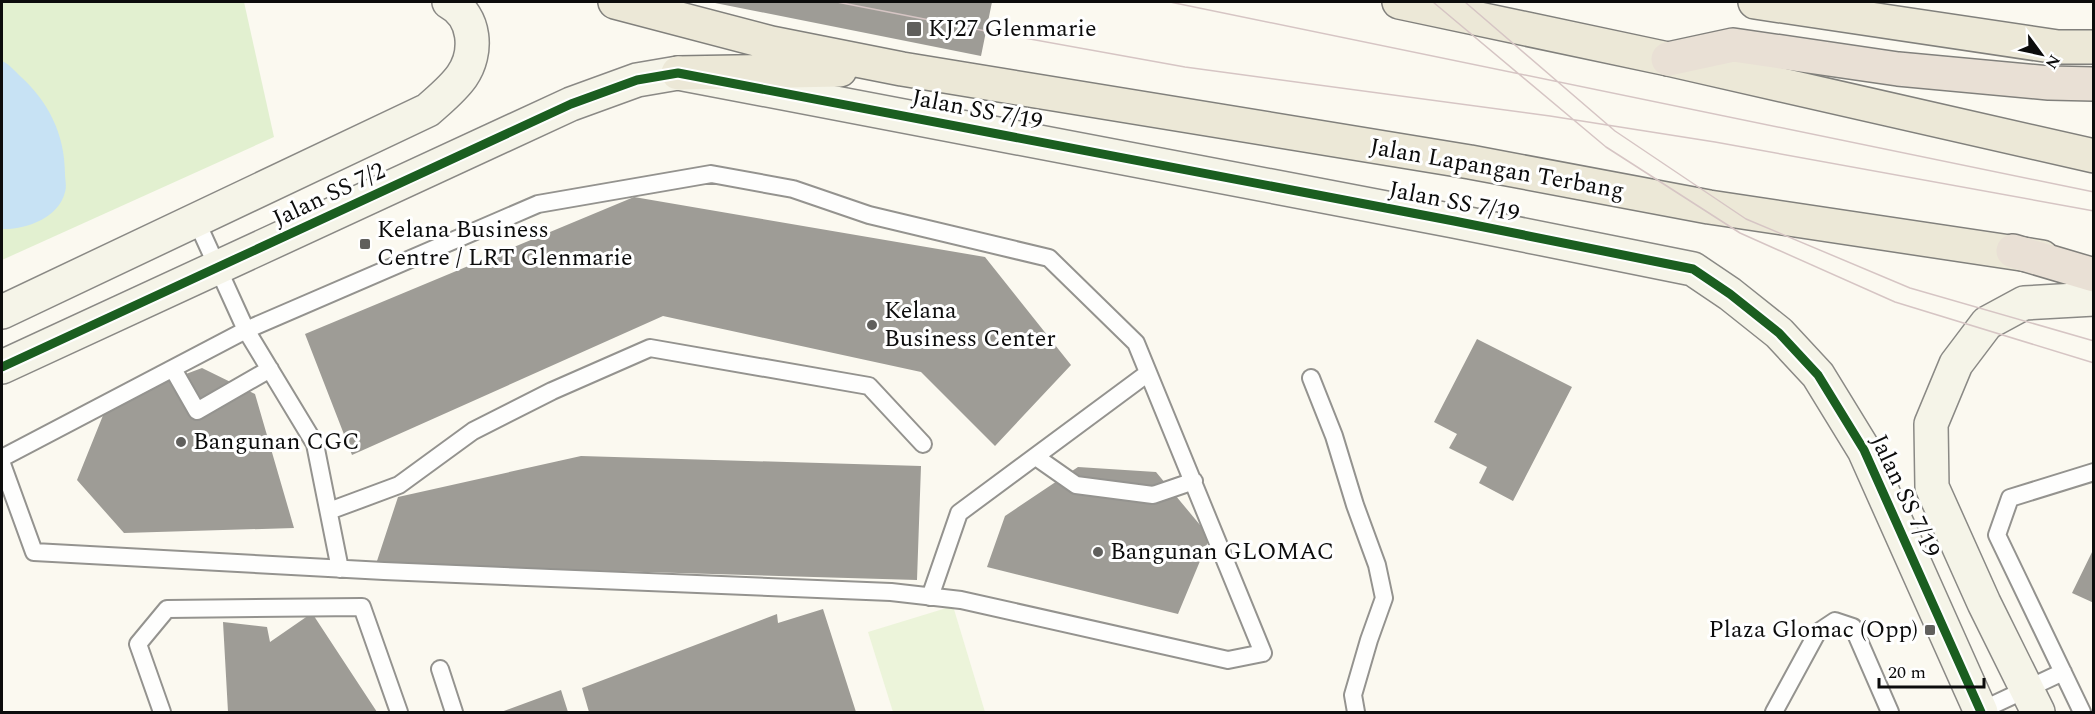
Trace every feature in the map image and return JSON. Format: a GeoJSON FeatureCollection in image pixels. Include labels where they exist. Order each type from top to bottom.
{"type":"FeatureCollection","features":[{"type":"Feature","properties":{"kind":"highway"},"geometry":{"type":"LineString","coordinates":[[1668,58],[1733,45],[1898,69],[2049,83],[2094,84]]}},
{"type":"Feature","properties":{"kind":"highway"},"geometry":{"type":"LineString","coordinates":[[2013,251],[2094,275]]}},
{"type":"Feature","properties":{"kind":"main road"},"geometry":{"type":"LineString","coordinates":[[615,2],[771,43],[902,69]]}},
{"type":"Feature","properties":{"kind":"main road"},"geometry":{"type":"LineString","coordinates":[[1399,2],[1668,58],[2094,156]]}},
{"type":"Feature","properties":{"kind":"main road"},"geometry":{"type":"LineString","coordinates":[[1755,2],[2058,47],[2094,47]]}},
{"type":"Feature","properties":{"kind":"main road"},"geometry":{"type":"LineString","coordinates":[[678,73],[902,69]]}},
{"type":"Feature","properties":{"kind":"main road","name":"Jalan Lapangan Terbang"},"geometry":{"type":"LineString","coordinates":[[902,69],[1470,162],[1709,207],[2013,251],[2094,266]]}},
{"type":"Feature","properties":{"kind":"street","name":"Jalan SS 7/2"},"geometry":{"type":"LineString","coordinates":[[2,312],[428,110],[462,77],[471,58],[473,37],[468,21],[456,5],[449,2]]}},
{"type":"Feature","properties":{"kind":"street","name":"Jalan SS 7/2"},"geometry":{"type":"LineString","coordinates":[[2,367],[346,210],[571,104],[637,80],[678,73]]}},
{"type":"Feature","properties":{"kind":"street","name":"Jalan SS 7/19"},"geometry":{"type":"LineString","coordinates":[[678,73],[1454,221],[1693,269],[1730,294],[1779,333],[1818,375],[1864,450],[1980,712]]}},
{"type":"Feature","properties":{"kind":"street","name":"Jalan SS 7/19"},"geometry":{"type":"LineString","coordinates":[[2032,701],[1984,603],[1932,487],[1931,424],[1956,364],[1987,323],[2024,303],[2094,299]]}},
{"type":"Feature","properties":{"kind":"lane"},"geometry":{"type":"LineString","coordinates":[[2,458],[246,330],[537,204],[711,174],[793,189],[869,214],[1049,258],[1136,343],[1263,653],[1228,660],[961,600],[879,591],[340,569],[34,552],[2,464]]}},
{"type":"Feature","properties":{"kind":"lane"},"geometry":{"type":"LineString","coordinates":[[196,220],[246,330],[315,444],[340,569]]}},
{"type":"Feature","properties":{"kind":"lane"},"geometry":{"type":"LineString","coordinates":[[329,511],[399,485],[473,431],[552,391],[650,348],[868,386],[923,444]]}},
{"type":"Feature","properties":{"kind":"lane"},"geometry":{"type":"LineString","coordinates":[[173,369],[197,411],[270,369]]}},
{"type":"Feature","properties":{"kind":"lane"},"geometry":{"type":"LineString","coordinates":[[930,597],[959,513],[1148,373]]}},
{"type":"Feature","properties":{"kind":"lane"},"geometry":{"type":"LineString","coordinates":[[1311,378],[1334,436],[1377,566],[1384,598],[1353,695],[1356,712]]}},
{"type":"Feature","properties":{"kind":"lane"},"geometry":{"type":"LineString","coordinates":[[1036,457],[1077,484],[1153,495],[1194,481]]}},
{"type":"Feature","properties":{"kind":"lane"},"geometry":{"type":"LineString","coordinates":[[2082,712],[1997,535],[2010,498],[2094,472]]}},
{"type":"Feature","properties":{"kind":"lane"},"geometry":{"type":"LineString","coordinates":[[162,712],[138,644],[167,609],[362,607],[399,712]]}},
{"type":"Feature","properties":{"kind":"lane"},"geometry":{"type":"LineString","coordinates":[[1774,712],[1817,633],[1835,621],[1853,627],[1890,712]]}},
{"type":"Feature","properties":{"kind":"lane"},"geometry":{"type":"LineString","coordinates":[[440,669],[454,712]]}},
{"type":"Feature","properties":{"kind":"lane"},"geometry":{"type":"LineString","coordinates":[[1980,712],[2032,701],[2063,672]]}},
{"type":"Feature","properties":{"kind":"green space"},"geometry":{"type":"Polygon","coordinates":[[[2,2],[244,2],[274,137],[2,260],[2,2]]]}},
{"type":"Feature","properties":{"kind":"green space"},"geometry":{"type":"Polygon","coordinates":[[[953,606],[985,712],[893,712],[868,632],[953,606]]]}},
{"type":"Feature","properties":{"kind":"water"},"geometry":{"type":"Polygon","coordinates":[[[2,61],[30,86],[47,107],[62,145],[66,183],[62,201],[56,209],[40,221],[11,229],[2,229],[2,61]]]}},
{"type":"Feature","properties":{"kind":"building","name":"KJ27 Glenmarie"},"geometry":{"type":"Polygon","coordinates":[[[710,2],[992,2],[981,56],[710,2]]]}},
{"type":"Feature","properties":{"kind":"building","name":"Kelana Business Center"},"geometry":{"type":"Polygon","coordinates":[[[634,197],[985,257],[1071,365],[995,446],[921,372],[663,316],[352,455],[305,334],[634,197]]]}},
{"type":"Feature","properties":{"kind":"building"},"geometry":{"type":"Polygon","coordinates":[[[1477,339],[1572,387],[1513,501],[1479,483],[1487,467],[1449,448],[1457,434],[1434,422],[1477,339]]]}},
{"type":"Feature","properties":{"kind":"building","name":"Bangunan CGC"},"geometry":{"type":"Polygon","coordinates":[[[202,368],[255,394],[294,528],[124,533],[77,480],[108,403],[202,368]]]}},
{"type":"Feature","properties":{"kind":"building"},"geometry":{"type":"Polygon","coordinates":[[[581,456],[921,466],[917,580],[376,564],[398,497],[581,456]]]}},
{"type":"Feature","properties":{"kind":"building","name":"Bangunan GLOMAC"},"geometry":{"type":"Polygon","coordinates":[[[1078,467],[1156,472],[1210,537],[1178,614],[987,567],[1005,516],[1078,467]]]}},
{"type":"Feature","properties":{"kind":"building"},"geometry":{"type":"Polygon","coordinates":[[[2094,548],[2094,603],[2072,593],[2094,548]]]}},
{"type":"Feature","properties":{"kind":"building"},"geometry":{"type":"Polygon","coordinates":[[[823,609],[856,712],[589,712],[582,688],[777,614],[778,623],[823,609]]]}},
{"type":"Feature","properties":{"kind":"building"},"geometry":{"type":"Polygon","coordinates":[[[312,613],[377,712],[228,712],[223,622],[267,627],[270,642],[312,613]]]}},
{"type":"Feature","properties":{"kind":"building"},"geometry":{"type":"Polygon","coordinates":[[[561,690],[568,712],[501,712],[561,690]]]}},
{"type":"Feature","properties":{"kind":"tram line"},"geometry":{"type":"LineString","coordinates":[[837,2],[1185,67],[1550,116],[1715,142],[2094,211]]}},
{"type":"Feature","properties":{"kind":"tram line"},"geometry":{"type":"LineString","coordinates":[[1170,2],[2094,192]]}},
{"type":"Feature","properties":{"kind":"tram line"},"geometry":{"type":"LineString","coordinates":[[1433,2],[1606,147],[1740,233],[1895,302],[2094,363]]}},
{"type":"Feature","properties":{"kind":"tram line"},"geometry":{"type":"LineString","coordinates":[[1465,2],[1615,131],[1746,219],[1910,288],[2094,341]]}},
{"type":"Feature","properties":{"kind":"cycle path"},"geometry":{"type":"LineString","coordinates":[[2,367],[571,104],[637,80],[678,73],[1454,221],[1693,269],[1730,294],[1779,333],[1818,375],[1864,450],[1981,712]]}},
{"type":"Feature","properties":{"kind":"place","name":"KJ27 Glenmarie"},"geometry":{"type":"Point","coordinates":[914,29]}},
{"type":"Feature","properties":{"kind":"place","name":"Kelana Business Centre / LRT Glenmarie"},"geometry":{"type":"Point","coordinates":[365,244]}},
{"type":"Feature","properties":{"kind":"place","name":"Kelana Business Center"},"geometry":{"type":"Point","coordinates":[872,325]}},
{"type":"Feature","properties":{"kind":"place","name":"Bangunan CGC"},"geometry":{"type":"Point","coordinates":[181,442]}},
{"type":"Feature","properties":{"kind":"place","name":"Bangunan GLOMAC"},"geometry":{"type":"Point","coordinates":[1098,552]}},
{"type":"Feature","properties":{"kind":"place","name":"Plaza Glomac (Opp)"},"geometry":{"type":"Point","coordinates":[1930,630]}}]}
